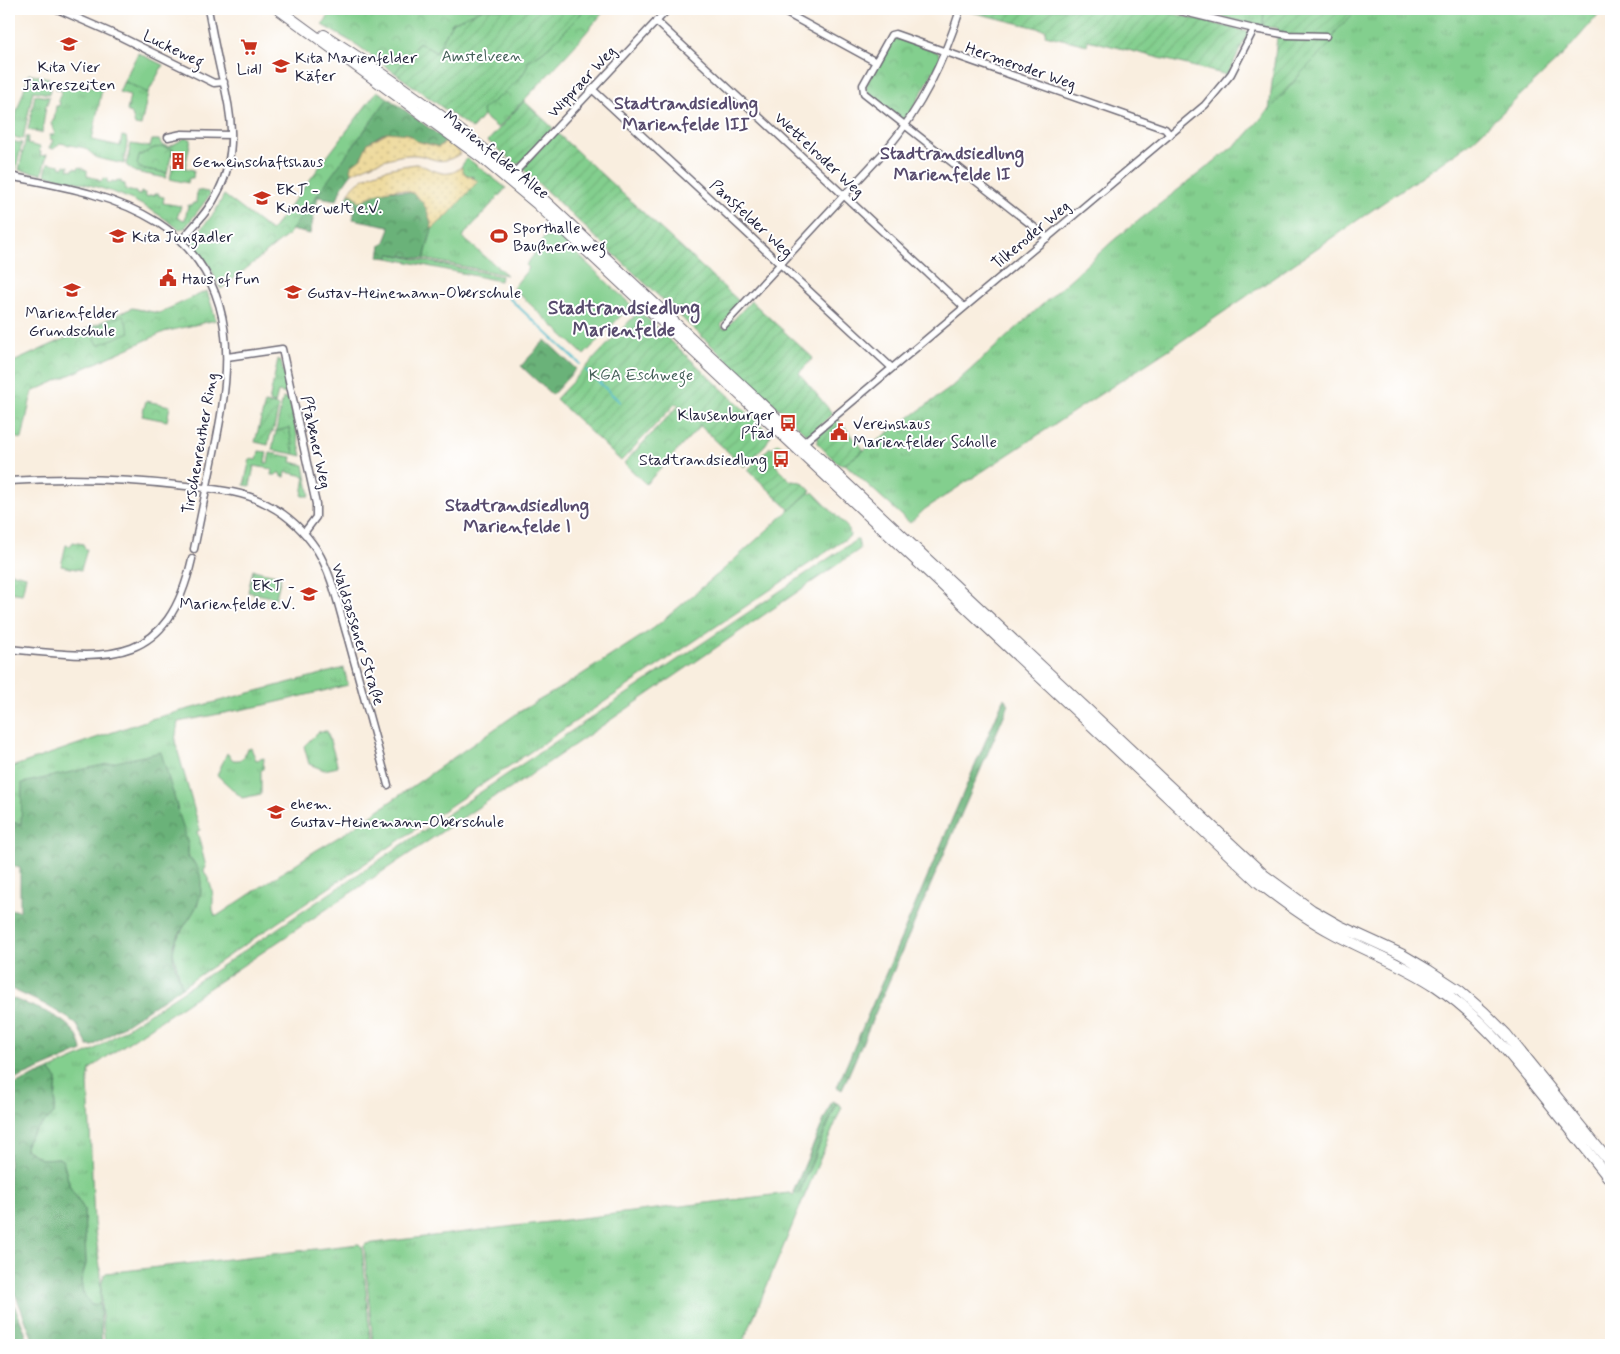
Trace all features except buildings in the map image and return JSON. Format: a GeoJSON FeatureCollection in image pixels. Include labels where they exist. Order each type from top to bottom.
{"type":"FeatureCollection","features":[{"type":"Feature","properties":{"kind":"main road","name":"Marienfelder Allee"},"geometry":{"type":"LineString","coordinates":[[278,9],[462,143],[523,192],[838,481]]}},
{"type":"Feature","properties":{"kind":"main road","name":"Marienfelder Allee"},"geometry":{"type":"LineString","coordinates":[[287,9],[388,78],[514,173],[556,210],[804,443],[838,481]]}},
{"type":"Feature","properties":{"kind":"main road"},"geometry":{"type":"LineString","coordinates":[[838,481],[1264,875],[1312,910],[1428,970],[1460,991],[1484,1012],[1506,1034],[1611,1164]]}},
{"type":"Feature","properties":{"kind":"main road"},"geometry":{"type":"LineString","coordinates":[[838,481],[1258,882],[1283,902],[1334,934],[1394,962],[1422,978],[1454,999],[1479,1020],[1501,1042],[1611,1181]]}},
{"type":"Feature","properties":{"kind":"street","name":"Luckeweg"},"geometry":{"type":"LineString","coordinates":[[57,9],[144,48],[214,83],[224,82]]}},
{"type":"Feature","properties":{"kind":"street"},"geometry":{"type":"LineString","coordinates":[[181,241],[204,215],[218,193],[228,168],[231,136],[230,112],[208,9]]}},
{"type":"Feature","properties":{"kind":"street","name":"Wippraer Weg"},"geometry":{"type":"LineString","coordinates":[[514,173],[668,9]]}},
{"type":"Feature","properties":{"kind":"street"},"geometry":{"type":"LineString","coordinates":[[779,9],[876,62],[863,85],[864,93],[1048,238]]}},
{"type":"Feature","properties":{"kind":"street"},"geometry":{"type":"LineString","coordinates":[[1172,9],[1254,29],[1297,37],[1326,36]]}},
{"type":"Feature","properties":{"kind":"street"},"geometry":{"type":"LineString","coordinates":[[724,326],[906,126],[929,89],[946,53],[960,10]]}},
{"type":"Feature","properties":{"kind":"street","name":"Wettelroder Weg"},"geometry":{"type":"LineString","coordinates":[[656,21],[964,308]]}},
{"type":"Feature","properties":{"kind":"street","name":"Tilkeroder Weg"},"geometry":{"type":"LineString","coordinates":[[804,443],[1204,105],[1222,86],[1240,59],[1254,29]]}},
{"type":"Feature","properties":{"kind":"street","name":"Hermeroder Weg"},"geometry":{"type":"LineString","coordinates":[[876,62],[893,34],[1165,129],[1170,135]]}},
{"type":"Feature","properties":{"kind":"street","name":"Pansfelder Weg"},"geometry":{"type":"LineString","coordinates":[[592,89],[892,368]]}},
{"type":"Feature","properties":{"kind":"street"},"geometry":{"type":"LineString","coordinates":[[168,136],[182,134],[231,136]]}},
{"type":"Feature","properties":{"kind":"street","name":"Tirschenreuther Ring"},"geometry":{"type":"LineString","coordinates":[[9,176],[72,188],[108,200],[158,222],[181,241],[203,269],[217,297],[224,325],[227,357],[223,403],[194,549]]}},
{"type":"Feature","properties":{"kind":"street","name":"Pfabener Weg"},"geometry":{"type":"LineString","coordinates":[[227,357],[282,349],[316,504],[316,517],[304,533]]}},
{"type":"Feature","properties":{"kind":"street","name":"Waldsassener Straße"},"geometry":{"type":"LineString","coordinates":[[9,481],[49,478],[91,478],[206,488],[233,492],[264,503],[285,515],[304,533],[318,551],[331,583],[388,785]]}},
{"type":"Feature","properties":{"kind":"street"},"geometry":{"type":"LineString","coordinates":[[9,649],[93,656],[115,653],[138,644],[158,631],[168,620],[186,584],[192,559]]}},
{"type":"Feature","properties":{"kind":"green space"},"geometry":{"type":"Polygon","coordinates":[[[334,9],[483,9],[452,23],[436,53],[419,42],[395,73],[357,45],[322,25],[334,9]]]}},
{"type":"Feature","properties":{"kind":"green space","name":"Amstelveen"},"geometry":{"type":"Polygon","coordinates":[[[483,9],[585,9],[551,44],[528,61],[527,68],[523,74],[482,110],[483,116],[472,129],[395,73],[419,42],[436,53],[452,23],[483,9]]]}},
{"type":"Feature","properties":{"kind":"green space"},"geometry":{"type":"Polygon","coordinates":[[[585,9],[606,9],[572,49],[498,128],[483,116],[481,110],[522,76],[528,61],[551,44],[585,9]]]}},
{"type":"Feature","properties":{"kind":"green space"},"geometry":{"type":"Polygon","coordinates":[[[959,9],[1153,9],[1249,32],[1227,75],[1088,40],[1087,45],[1045,35],[1046,30],[959,9]]]}},
{"type":"Feature","properties":{"kind":"green space"},"geometry":{"type":"Polygon","coordinates":[[[1190,9],[1264,9],[1263,27],[1190,9]]]}},
{"type":"Feature","properties":{"kind":"green space"},"geometry":{"type":"Polygon","coordinates":[[[1264,9],[1358,9],[1336,31],[1331,43],[1301,73],[1269,111],[1278,28],[1263,27],[1264,9]]]}},
{"type":"Feature","properties":{"kind":"green space"},"geometry":{"type":"Polygon","coordinates":[[[1358,9],[1603,9],[1565,53],[1470,143],[1177,344],[925,509],[910,523],[845,464],[949,389],[1115,239],[1243,139],[1301,73],[1331,43],[1336,31],[1358,9]]]}},
{"type":"Feature","properties":{"kind":"green space"},"geometry":{"type":"Polygon","coordinates":[[[897,38],[938,52],[941,58],[907,119],[902,120],[867,92],[866,85],[891,40],[897,38]]]}},
{"type":"Feature","properties":{"kind":"green space"},"geometry":{"type":"Polygon","coordinates":[[[138,53],[163,65],[148,93],[124,81],[138,53]]]}},
{"type":"Feature","properties":{"kind":"green space"},"geometry":{"type":"Polygon","coordinates":[[[29,74],[49,78],[48,86],[51,87],[49,94],[33,91],[23,139],[9,136],[29,74]]]}},
{"type":"Feature","properties":{"kind":"green space"},"geometry":{"type":"Polygon","coordinates":[[[60,81],[102,89],[92,140],[120,146],[122,136],[126,137],[124,164],[97,158],[85,148],[60,143],[54,149],[49,148],[53,140],[50,139],[50,135],[54,135],[55,131],[53,130],[53,125],[51,125],[54,120],[56,106],[59,106],[60,102],[58,101],[62,90],[56,89],[60,81]]]}},
{"type":"Feature","properties":{"kind":"green space"},"geometry":{"type":"Polygon","coordinates":[[[124,81],[148,93],[141,126],[135,125],[132,114],[127,111],[130,95],[119,92],[124,81]]]}},
{"type":"Feature","properties":{"kind":"green space"},"geometry":{"type":"Polygon","coordinates":[[[377,91],[388,98],[288,235],[221,289],[209,265],[193,244],[194,237],[215,212],[224,195],[271,231],[377,91]]]}},
{"type":"Feature","properties":{"kind":"green space"},"geometry":{"type":"Polygon","coordinates":[[[35,95],[49,97],[42,133],[28,130],[35,95]]]}},
{"type":"Feature","properties":{"kind":"green space"},"geometry":{"type":"Polygon","coordinates":[[[388,98],[447,141],[439,147],[416,141],[408,134],[382,134],[368,143],[361,158],[350,169],[352,173],[343,186],[337,200],[318,197],[310,234],[291,230],[388,98]]]}},
{"type":"Feature","properties":{"kind":"green space"},"geometry":{"type":"Polygon","coordinates":[[[524,101],[553,128],[520,163],[516,164],[488,141],[524,101]]]}},
{"type":"Feature","properties":{"kind":"green space"},"geometry":{"type":"Polygon","coordinates":[[[556,132],[741,303],[721,325],[725,329],[751,301],[813,358],[799,373],[833,414],[810,434],[806,434],[524,170],[524,166],[556,132]]]}},
{"type":"Feature","properties":{"kind":"green space"},"geometry":{"type":"Polygon","coordinates":[[[26,137],[29,137],[27,144],[40,147],[40,155],[45,156],[47,154],[42,174],[19,170],[26,137]]]}},
{"type":"Feature","properties":{"kind":"green space"},"geometry":{"type":"Polygon","coordinates":[[[185,138],[191,139],[185,168],[194,170],[193,178],[189,178],[188,183],[170,179],[173,164],[180,168],[183,153],[176,151],[175,155],[172,155],[173,149],[154,148],[139,156],[140,168],[167,173],[166,178],[135,172],[126,165],[131,144],[150,147],[152,140],[159,140],[162,145],[169,147],[185,138]]]}},
{"type":"Feature","properties":{"kind":"green space"},"geometry":{"type":"Polygon","coordinates":[[[9,141],[22,143],[16,169],[9,167],[9,141]]]}},
{"type":"Feature","properties":{"kind":"green space"},"geometry":{"type":"Polygon","coordinates":[[[154,148],[173,149],[167,173],[140,168],[137,164],[139,156],[154,148]]]}},
{"type":"Feature","properties":{"kind":"green space"},"geometry":{"type":"Polygon","coordinates":[[[467,158],[506,188],[462,237],[507,275],[424,259],[432,229],[449,214],[474,177],[465,174],[461,167],[467,158]]]}},
{"type":"Feature","properties":{"kind":"green space"},"geometry":{"type":"Polygon","coordinates":[[[48,163],[60,165],[60,167],[64,168],[65,165],[69,166],[68,169],[73,170],[79,167],[83,168],[87,170],[87,176],[98,179],[98,181],[102,181],[103,178],[111,183],[117,180],[121,181],[121,183],[125,184],[125,190],[136,192],[136,194],[140,195],[141,192],[149,197],[150,195],[159,194],[159,196],[164,197],[163,203],[181,206],[177,218],[185,220],[188,205],[196,203],[197,190],[208,192],[210,195],[185,228],[179,229],[149,209],[121,195],[83,183],[45,175],[48,163]]]}},
{"type":"Feature","properties":{"kind":"green space"},"geometry":{"type":"Polygon","coordinates":[[[389,190],[413,193],[427,208],[432,229],[424,259],[390,254],[389,258],[379,257],[381,245],[384,244],[390,229],[389,226],[353,219],[356,204],[346,202],[349,193],[353,194],[360,202],[376,192],[389,190]]]}},
{"type":"Feature","properties":{"kind":"green space"},"geometry":{"type":"Polygon","coordinates":[[[554,232],[631,305],[584,355],[513,288],[529,268],[526,265],[544,237],[549,237],[554,232]]]}},
{"type":"Feature","properties":{"kind":"green space"},"geometry":{"type":"Polygon","coordinates":[[[389,254],[501,276],[500,281],[389,258],[389,254]]]}},
{"type":"Feature","properties":{"kind":"green space"},"geometry":{"type":"Polygon","coordinates":[[[207,291],[216,320],[164,332],[32,392],[22,439],[9,436],[9,364],[132,308],[159,313],[207,291]]]}},
{"type":"Feature","properties":{"kind":"green space","name":"KGA Eschwege"},"geometry":{"type":"Polygon","coordinates":[[[639,311],[771,435],[766,444],[744,467],[676,403],[621,461],[556,399],[639,311]]]}},
{"type":"Feature","properties":{"kind":"green space"},"geometry":{"type":"Polygon","coordinates":[[[123,315],[130,332],[98,345],[91,329],[123,315]]]}},
{"type":"Feature","properties":{"kind":"green space"},"geometry":{"type":"Polygon","coordinates":[[[545,340],[576,369],[552,395],[521,366],[545,340]]]}},
{"type":"Feature","properties":{"kind":"green space"},"geometry":{"type":"Polygon","coordinates":[[[278,359],[281,361],[288,394],[278,392],[275,404],[269,402],[278,359]]]}},
{"type":"Feature","properties":{"kind":"green space"},"geometry":{"type":"Polygon","coordinates":[[[283,398],[289,399],[302,456],[294,454],[289,429],[276,431],[283,398]]]}},
{"type":"Feature","properties":{"kind":"green space"},"geometry":{"type":"Polygon","coordinates":[[[146,401],[170,406],[167,421],[142,416],[146,401]]]}},
{"type":"Feature","properties":{"kind":"green space"},"geometry":{"type":"Polygon","coordinates":[[[265,403],[279,406],[268,445],[255,442],[265,403]]]}},
{"type":"Feature","properties":{"kind":"green space"},"geometry":{"type":"Polygon","coordinates":[[[679,405],[700,426],[646,484],[624,463],[679,405]]]}},
{"type":"Feature","properties":{"kind":"green space"},"geometry":{"type":"Polygon","coordinates":[[[837,418],[864,450],[845,464],[838,464],[816,442],[819,434],[837,418]]]}},
{"type":"Feature","properties":{"kind":"green space"},"geometry":{"type":"Polygon","coordinates":[[[289,428],[294,454],[272,450],[276,431],[289,428]]]}},
{"type":"Feature","properties":{"kind":"green space"},"geometry":{"type":"Polygon","coordinates":[[[777,443],[781,445],[781,453],[776,466],[791,481],[802,482],[811,491],[790,510],[748,470],[770,447],[772,449],[777,443]]]}},
{"type":"Feature","properties":{"kind":"green space"},"geometry":{"type":"Polygon","coordinates":[[[259,451],[267,452],[265,463],[268,463],[270,453],[292,457],[291,462],[304,465],[310,496],[302,496],[305,476],[286,472],[285,477],[281,476],[280,473],[271,475],[272,469],[254,466],[250,486],[244,485],[250,459],[257,460],[259,451]]]}},
{"type":"Feature","properties":{"kind":"green space"},"geometry":{"type":"Polygon","coordinates":[[[809,492],[811,494],[813,492],[849,529],[850,536],[182,987],[173,952],[176,940],[198,904],[194,862],[188,858],[188,843],[9,822],[9,768],[151,719],[344,668],[348,685],[265,705],[178,722],[175,741],[200,830],[197,831],[206,867],[204,871],[213,896],[213,912],[217,916],[347,832],[519,712],[567,684],[654,628],[724,569],[809,492]]]}},
{"type":"Feature","properties":{"kind":"green space"},"geometry":{"type":"Polygon","coordinates":[[[858,540],[860,549],[507,791],[498,794],[90,1069],[88,1081],[94,1223],[101,1274],[100,1304],[91,1306],[83,1293],[81,1281],[86,1264],[84,1209],[70,1187],[63,1161],[59,1158],[41,1159],[25,1149],[32,1134],[54,1114],[57,1079],[49,1070],[92,1051],[858,540]]]}},
{"type":"Feature","properties":{"kind":"green space"},"geometry":{"type":"Polygon","coordinates":[[[73,542],[83,544],[85,549],[87,549],[81,570],[61,566],[66,545],[70,546],[73,542]]]}},
{"type":"Feature","properties":{"kind":"green space"},"geometry":{"type":"Polygon","coordinates":[[[253,570],[281,576],[276,598],[248,592],[253,570]]]}},
{"type":"Feature","properties":{"kind":"green space"},"geometry":{"type":"Polygon","coordinates":[[[9,572],[26,576],[22,594],[9,592],[9,572]]]}},
{"type":"Feature","properties":{"kind":"green space"},"geometry":{"type":"Polygon","coordinates":[[[1004,698],[1009,704],[842,1090],[837,1087],[1004,698]]]}},
{"type":"Feature","properties":{"kind":"green space"},"geometry":{"type":"Polygon","coordinates":[[[327,731],[338,767],[324,770],[309,764],[304,746],[318,732],[327,731]]]}},
{"type":"Feature","properties":{"kind":"green space"},"geometry":{"type":"Polygon","coordinates":[[[251,748],[256,760],[264,758],[261,771],[261,794],[242,798],[217,775],[227,753],[233,760],[239,760],[244,757],[246,750],[251,748]]]}},
{"type":"Feature","properties":{"kind":"green space"},"geometry":{"type":"Polygon","coordinates":[[[161,752],[188,844],[188,858],[197,868],[201,881],[201,893],[198,903],[174,944],[174,961],[182,987],[93,1046],[88,1046],[77,1025],[68,1018],[44,1004],[9,988],[9,909],[20,911],[20,868],[9,865],[9,822],[21,824],[22,783],[161,752]]]}},
{"type":"Feature","properties":{"kind":"green space"},"geometry":{"type":"Polygon","coordinates":[[[9,997],[42,1010],[64,1022],[73,1030],[79,1040],[82,1051],[9,1082],[9,997]]]}},
{"type":"Feature","properties":{"kind":"green space"},"geometry":{"type":"Polygon","coordinates":[[[49,1070],[57,1079],[54,1114],[32,1134],[25,1149],[41,1159],[59,1158],[63,1161],[70,1187],[84,1209],[86,1264],[81,1281],[83,1293],[91,1305],[100,1304],[102,1345],[35,1345],[9,1278],[9,1087],[49,1070]]]}},
{"type":"Feature","properties":{"kind":"green space"},"geometry":{"type":"Polygon","coordinates":[[[832,1101],[837,1103],[799,1193],[793,1192],[832,1101]]]}},
{"type":"Feature","properties":{"kind":"green space"},"geometry":{"type":"Polygon","coordinates":[[[837,1103],[842,1107],[742,1345],[373,1345],[364,1246],[366,1244],[789,1193],[794,1195],[795,1192],[799,1193],[837,1103]]]}},
{"type":"Feature","properties":{"kind":"green space"},"geometry":{"type":"Polygon","coordinates":[[[359,1244],[362,1247],[371,1345],[105,1345],[101,1286],[106,1273],[359,1244]]]}},
{"type":"Feature","properties":{"kind":"green space"},"geometry":{"type":"Polygon","coordinates":[[[9,1291],[30,1345],[9,1345],[9,1291]]]}},
{"type":"Feature","properties":{"kind":"sand"},"geometry":{"type":"Polygon","coordinates":[[[388,132],[408,134],[416,141],[439,147],[447,141],[461,153],[453,158],[440,161],[416,155],[394,157],[352,173],[350,169],[352,165],[361,158],[368,143],[388,132]]]}},
{"type":"Feature","properties":{"kind":"sand"},"geometry":{"type":"Polygon","coordinates":[[[416,164],[445,173],[450,173],[461,167],[465,174],[478,181],[449,214],[432,229],[423,203],[415,195],[406,191],[396,189],[385,191],[360,202],[353,194],[349,193],[354,186],[369,175],[388,169],[416,164]]]}},
{"type":"Feature","properties":{"kind":"waterway"},"geometry":{"type":"LineString","coordinates":[[509,298],[580,364]]}},
{"type":"Feature","properties":{"kind":"waterway"},"geometry":{"type":"LineString","coordinates":[[586,370],[620,402]]}},
{"type":"Feature","properties":{"kind":"place","name":"Kita Vier Jahreszeiten"},"geometry":{"type":"Point","coordinates":[69,44]}},
{"type":"Feature","properties":{"kind":"place","name":"Lidl"},"geometry":{"type":"Point","coordinates":[249,47]}},
{"type":"Feature","properties":{"kind":"place","name":"Kita Marienfelder Käfer"},"geometry":{"type":"Point","coordinates":[281,66]}},
{"type":"Feature","properties":{"kind":"place","name":"Gemeinschaftshaus"},"geometry":{"type":"Point","coordinates":[178,161]}},
{"type":"Feature","properties":{"kind":"place","name":"EKT - Kinderwelt e.V."},"geometry":{"type":"Point","coordinates":[262,198]}},
{"type":"Feature","properties":{"kind":"place","name":"Kita Jungadler"},"geometry":{"type":"Point","coordinates":[118,236]}},
{"type":"Feature","properties":{"kind":"place","name":"Sporthalle Baußnernweg"},"geometry":{"type":"Point","coordinates":[499,236]}},
{"type":"Feature","properties":{"kind":"place","name":"Haus of Fun"},"geometry":{"type":"Point","coordinates":[168,278]}},
{"type":"Feature","properties":{"kind":"place","name":"Marienfelder Grundschule"},"geometry":{"type":"Point","coordinates":[72,290]}},
{"type":"Feature","properties":{"kind":"place","name":"Gustav-Heinemann-Oberschule"},"geometry":{"type":"Point","coordinates":[293,292]}},
{"type":"Feature","properties":{"kind":"place","name":"Klausenburger Pfad"},"geometry":{"type":"Point","coordinates":[788,423]}},
{"type":"Feature","properties":{"kind":"place","name":"Vereinshaus Marienfelder Scholle"},"geometry":{"type":"Point","coordinates":[839,432]}},
{"type":"Feature","properties":{"kind":"place","name":"Stadtrandsiedlung"},"geometry":{"type":"Point","coordinates":[781,459]}},
{"type":"Feature","properties":{"kind":"place","name":"EKT - Marienfelde e.V."},"geometry":{"type":"Point","coordinates":[309,594]}},
{"type":"Feature","properties":{"kind":"place","name":"ehem. Gustav-Heinemann-Oberschule"},"geometry":{"type":"Point","coordinates":[276,812]}},
{"type":"Feature","properties":{"kind":"district","name":"Stadtrandsiedlung Marienfelde III"},"geometry":{"type":"Point","coordinates":[686,113]}},
{"type":"Feature","properties":{"kind":"district","name":"Stadtrandsiedlung Marienfelde II"},"geometry":{"type":"Point","coordinates":[952,163]}},
{"type":"Feature","properties":{"kind":"district","name":"Stadtrandsiedlung Marienfelde"},"geometry":{"type":"Point","coordinates":[624,318]}},
{"type":"Feature","properties":{"kind":"district","name":"Stadtrandsiedlung Marienfelde I"},"geometry":{"type":"Point","coordinates":[517,515]}}]}
